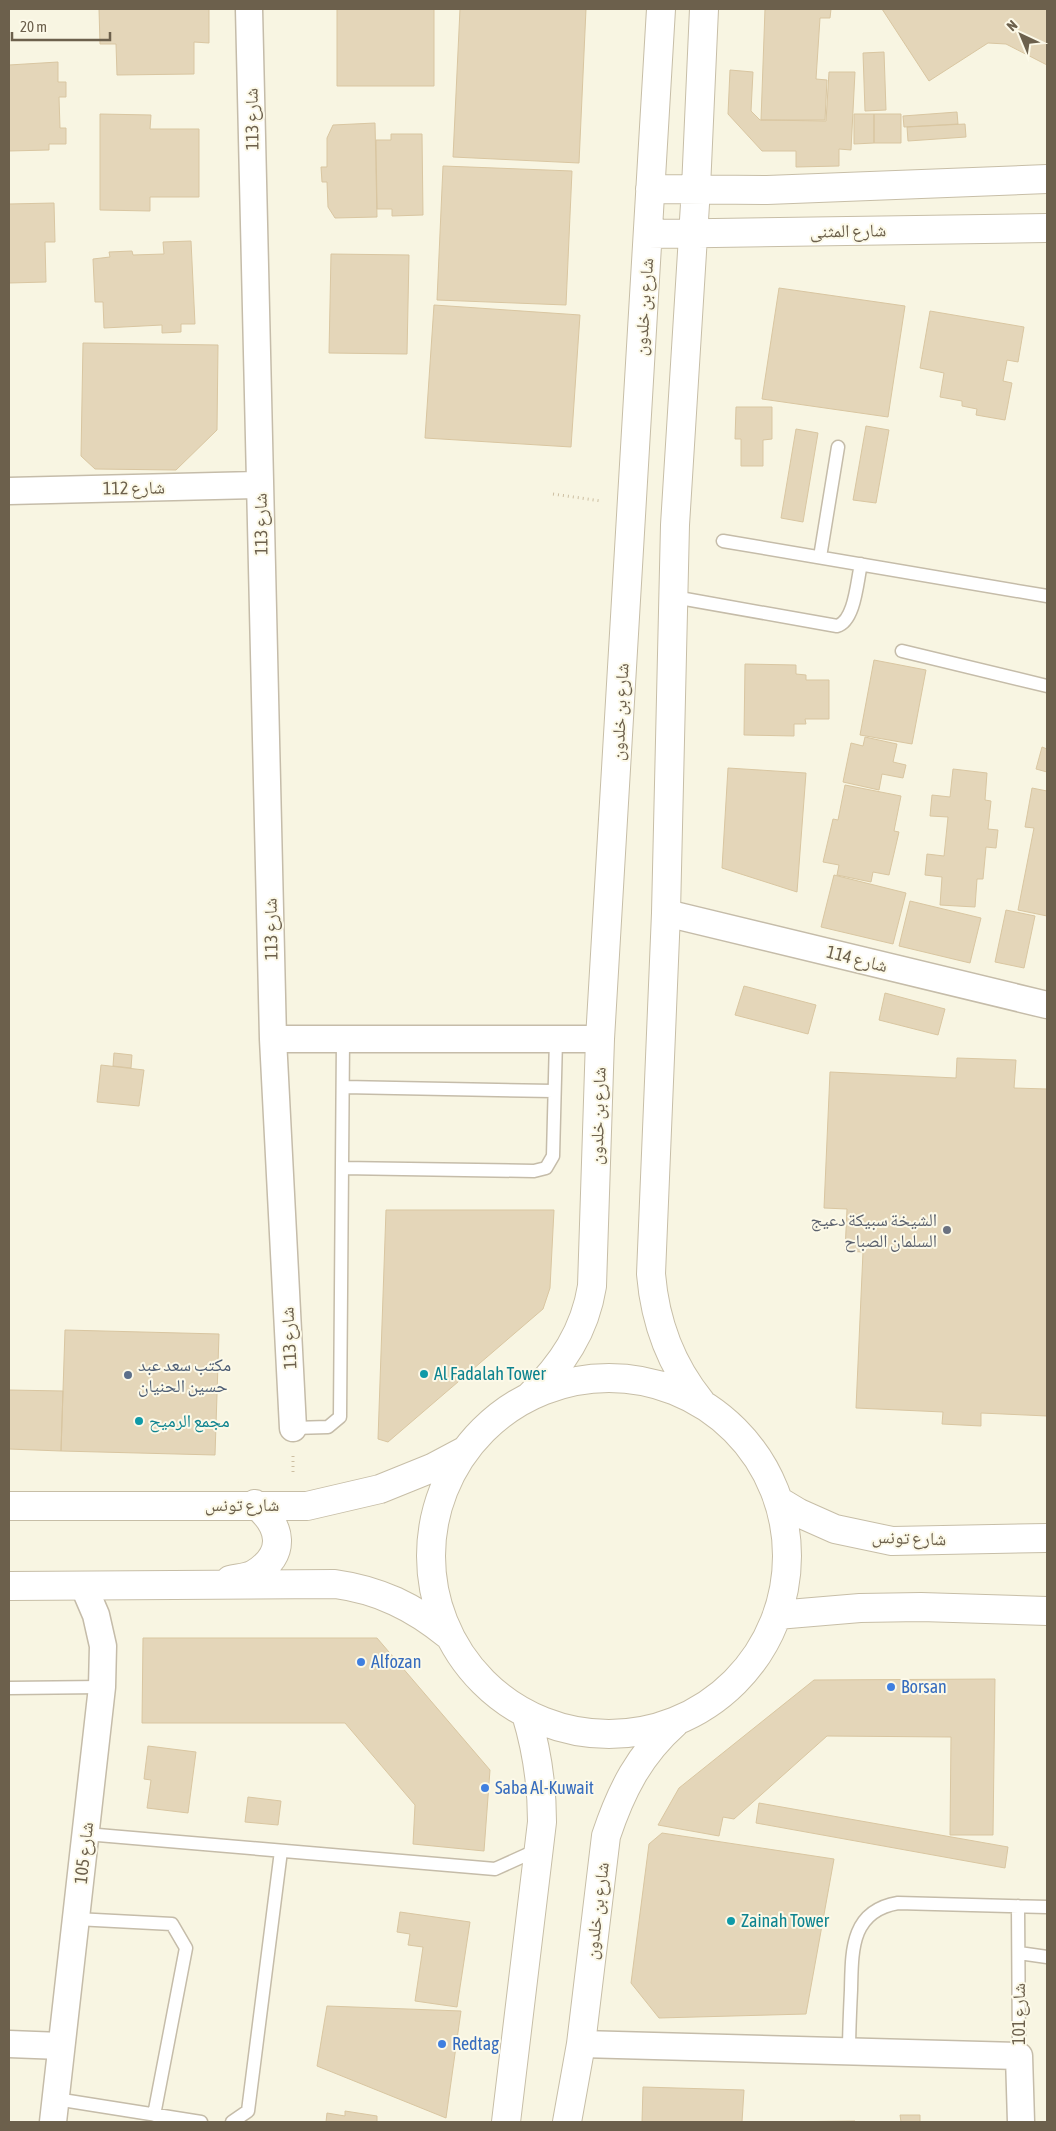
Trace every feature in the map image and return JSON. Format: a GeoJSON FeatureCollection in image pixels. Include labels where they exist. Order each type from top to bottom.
{"type":"FeatureCollection","features":[{"type":"Feature","properties":{"kind":"street","name":"شارع 113"},"geometry":{"type":"LineString","coordinates":[[249,9],[273,1039],[293,1428]]}},
{"type":"Feature","properties":{"kind":"street","name":"شارع بن خلدون"},"geometry":{"type":"LineString","coordinates":[[530,1396],[546,1380],[577,1336],[589,1304],[592,1286],[600,1039],[661,9]]}},
{"type":"Feature","properties":{"kind":"street"},"geometry":{"type":"LineString","coordinates":[[701,1402],[678,1370],[665,1342],[653,1298],[651,1274],[666,913],[675,524],[696,188],[704,9]]}},
{"type":"Feature","properties":{"kind":"street"},"geometry":{"type":"LineString","coordinates":[[650,189],[767,190],[1047,179]]}},
{"type":"Feature","properties":{"kind":"street","name":"شارع المثنى"},"geometry":{"type":"LineString","coordinates":[[648,234],[1047,228]]}},
{"type":"Feature","properties":{"kind":"street","name":"شارع 112"},"geometry":{"type":"LineString","coordinates":[[9,491],[260,485]]}},
{"type":"Feature","properties":{"kind":"street","name":"شارع 114"},"geometry":{"type":"LineString","coordinates":[[666,913],[1047,1005]]}},
{"type":"Feature","properties":{"kind":"street"},"geometry":{"type":"LineString","coordinates":[[273,1039],[600,1039]]}},
{"type":"Feature","properties":{"kind":"street"},"geometry":{"type":"LineString","coordinates":[[598,1378],[625,1379],[668,1387],[701,1402],[729,1423],[750,1446],[767,1472],[779,1500],[786,1529],[788,1558],[785,1586],[778,1615],[761,1650],[737,1680],[707,1705],[677,1721],[645,1731],[611,1735],[577,1732],[544,1723],[526,1714],[488,1689],[466,1664],[448,1636],[437,1605],[431,1573],[431,1540],[437,1508],[448,1478],[466,1450],[495,1419],[530,1396],[563,1384],[598,1378]]}},
{"type":"Feature","properties":{"kind":"street","name":"شارع تونس"},"geometry":{"type":"LineString","coordinates":[[9,1506],[255,1504],[307,1506],[380,1489],[432,1468],[466,1450]]}},
{"type":"Feature","properties":{"kind":"street","name":"شارع تونس"},"geometry":{"type":"LineString","coordinates":[[779,1500],[799,1513],[835,1529],[892,1541],[1047,1538]]}},
{"type":"Feature","properties":{"kind":"street"},"geometry":{"type":"LineString","coordinates":[[207,1585],[253,1575],[272,1558],[278,1542],[273,1523],[255,1504]]}},
{"type":"Feature","properties":{"kind":"street"},"geometry":{"type":"LineString","coordinates":[[9,1586],[335,1584],[360,1588],[411,1608],[448,1636]]}},
{"type":"Feature","properties":{"kind":"street","name":"شارع 105"},"geometry":{"type":"LineString","coordinates":[[54,2111],[102,1687],[103,1646],[96,1615],[84,1587]]}},
{"type":"Feature","properties":{"kind":"street"},"geometry":{"type":"LineString","coordinates":[[778,1615],[860,1608],[921,1607],[1047,1611]]}},
{"type":"Feature","properties":{"kind":"street"},"geometry":{"type":"LineString","coordinates":[[506,2122],[537,1850],[542,1822],[541,1781],[533,1737],[526,1714]]}},
{"type":"Feature","properties":{"kind":"street","name":"شارع بن خلدون"},"geometry":{"type":"LineString","coordinates":[[568,2122],[581,2044],[606,1836],[617,1802],[635,1768],[658,1738],[677,1721]]}},
{"type":"Feature","properties":{"kind":"street"},"geometry":{"type":"LineString","coordinates":[[9,2044],[61,2046]]}},
{"type":"Feature","properties":{"kind":"street"},"geometry":{"type":"LineString","coordinates":[[581,2044],[1019,2056]]}},
{"type":"Feature","properties":{"kind":"street","name":"شارع 101"},"geometry":{"type":"LineString","coordinates":[[1019,2056],[1021,2122]]}},
{"type":"Feature","properties":{"kind":"lane"},"geometry":{"type":"LineString","coordinates":[[820,557],[838,447]]}},
{"type":"Feature","properties":{"kind":"lane"},"geometry":{"type":"LineString","coordinates":[[723,541],[1047,596]]}},
{"type":"Feature","properties":{"kind":"lane"},"geometry":{"type":"LineString","coordinates":[[674,597],[837,626],[843,624],[851,614],[861,564]]}},
{"type":"Feature","properties":{"kind":"lane"},"geometry":{"type":"LineString","coordinates":[[902,651],[1047,686]]}},
{"type":"Feature","properties":{"kind":"lane"},"geometry":{"type":"LineString","coordinates":[[293,1428],[328,1427],[340,1417],[344,1039]]}},
{"type":"Feature","properties":{"kind":"lane"},"geometry":{"type":"LineString","coordinates":[[342,1168],[540,1170],[546,1168],[553,1156],[553,1091],[556,1039]]}},
{"type":"Feature","properties":{"kind":"lane"},"geometry":{"type":"LineString","coordinates":[[344,1087],[553,1091]]}},
{"type":"Feature","properties":{"kind":"lane"},"geometry":{"type":"LineString","coordinates":[[9,1688],[102,1687]]}},
{"type":"Feature","properties":{"kind":"lane"},"geometry":{"type":"LineString","coordinates":[[86,1834],[495,1869],[537,1850]]}},
{"type":"Feature","properties":{"kind":"lane"},"geometry":{"type":"LineString","coordinates":[[232,2122],[248,2111],[281,1851]]}},
{"type":"Feature","properties":{"kind":"lane"},"geometry":{"type":"LineString","coordinates":[[849,2052],[852,1946],[858,1932],[872,1914],[885,1905],[898,1903],[1047,1907]]}},
{"type":"Feature","properties":{"kind":"lane","name":"شارع 101"},"geometry":{"type":"LineString","coordinates":[[1018,1906],[1019,2056]]}},
{"type":"Feature","properties":{"kind":"lane"},"geometry":{"type":"LineString","coordinates":[[76,1918],[172,1924],[186,1948],[154,2115]]}},
{"type":"Feature","properties":{"kind":"lane"},"geometry":{"type":"LineString","coordinates":[[1019,1953],[1047,1957]]}},
{"type":"Feature","properties":{"kind":"lane"},"geometry":{"type":"LineString","coordinates":[[54,2111],[154,2115],[201,2122]]}},
{"type":"Feature","properties":{"kind":"path"},"geometry":{"type":"LineString","coordinates":[[553,494],[632,505]]}},
{"type":"Feature","properties":{"kind":"path"},"geometry":{"type":"LineString","coordinates":[[293,1428],[294,1506]]}},
{"type":"Feature","properties":{"kind":"building"},"geometry":{"type":"Polygon","coordinates":[[[99,9],[209,9],[209,43],[194,42],[194,74],[117,75],[116,44],[100,44],[99,9]]]}},
{"type":"Feature","properties":{"kind":"building"},"geometry":{"type":"Polygon","coordinates":[[[337,9],[434,9],[434,86],[337,86],[337,9]]]}},
{"type":"Feature","properties":{"kind":"building"},"geometry":{"type":"Polygon","coordinates":[[[460,9],[586,9],[579,163],[453,157],[460,9]]]}},
{"type":"Feature","properties":{"kind":"building"},"geometry":{"type":"Polygon","coordinates":[[[765,9],[831,9],[830,18],[820,18],[816,79],[827,80],[825,120],[761,120],[765,9]]]}},
{"type":"Feature","properties":{"kind":"building"},"geometry":{"type":"Polygon","coordinates":[[[882,9],[1047,9],[1047,65],[1006,44],[988,43],[929,81],[882,9]]]}},
{"type":"Feature","properties":{"kind":"building"},"geometry":{"type":"Polygon","coordinates":[[[884,52],[886,110],[865,111],[863,53],[884,52]]]}},
{"type":"Feature","properties":{"kind":"building"},"geometry":{"type":"Polygon","coordinates":[[[58,62],[58,82],[66,82],[66,97],[59,97],[60,128],[66,128],[66,144],[49,144],[49,150],[9,151],[9,65],[58,62]]]}},
{"type":"Feature","properties":{"kind":"building"},"geometry":{"type":"Polygon","coordinates":[[[730,70],[753,72],[751,111],[760,120],[826,121],[829,72],[855,72],[851,150],[839,149],[839,166],[796,167],[796,151],[762,151],[728,114],[730,70]]]}},
{"type":"Feature","properties":{"kind":"building"},"geometry":{"type":"Polygon","coordinates":[[[957,112],[958,124],[904,127],[903,116],[957,112]]]}},
{"type":"Feature","properties":{"kind":"building"},"geometry":{"type":"Polygon","coordinates":[[[100,114],[151,115],[150,129],[199,129],[199,197],[150,197],[150,211],[100,210],[100,114]]]}},
{"type":"Feature","properties":{"kind":"building"},"geometry":{"type":"Polygon","coordinates":[[[854,114],[874,114],[874,143],[854,144],[854,114]]]}},
{"type":"Feature","properties":{"kind":"building"},"geometry":{"type":"Polygon","coordinates":[[[874,114],[901,114],[901,143],[874,143],[874,114]]]}},
{"type":"Feature","properties":{"kind":"building"},"geometry":{"type":"Polygon","coordinates":[[[375,123],[377,217],[335,218],[328,207],[327,182],[322,182],[321,167],[327,167],[327,138],[333,125],[375,123]]]}},
{"type":"Feature","properties":{"kind":"building"},"geometry":{"type":"Polygon","coordinates":[[[965,124],[966,137],[908,141],[907,127],[965,124]]]}},
{"type":"Feature","properties":{"kind":"building"},"geometry":{"type":"Polygon","coordinates":[[[391,134],[422,134],[423,215],[392,216],[392,209],[377,209],[376,140],[391,140],[391,134]]]}},
{"type":"Feature","properties":{"kind":"building"},"geometry":{"type":"Polygon","coordinates":[[[443,166],[572,171],[566,305],[437,300],[443,166]]]}},
{"type":"Feature","properties":{"kind":"building"},"geometry":{"type":"Polygon","coordinates":[[[54,203],[55,242],[45,242],[46,282],[9,283],[9,204],[54,203]]]}},
{"type":"Feature","properties":{"kind":"building"},"geometry":{"type":"Polygon","coordinates":[[[191,241],[195,324],[181,324],[181,332],[162,333],[162,325],[104,328],[103,302],[95,302],[93,259],[110,257],[109,252],[132,251],[133,255],[164,254],[163,242],[191,241]]]}},
{"type":"Feature","properties":{"kind":"building"},"geometry":{"type":"Polygon","coordinates":[[[331,254],[409,255],[407,354],[329,353],[331,254]]]}},
{"type":"Feature","properties":{"kind":"building"},"geometry":{"type":"Polygon","coordinates":[[[779,288],[905,306],[888,417],[762,399],[779,288]]]}},
{"type":"Feature","properties":{"kind":"building"},"geometry":{"type":"Polygon","coordinates":[[[434,305],[580,315],[571,447],[425,438],[434,305]]]}},
{"type":"Feature","properties":{"kind":"building"},"geometry":{"type":"Polygon","coordinates":[[[930,311],[1024,327],[1018,362],[1007,360],[1003,381],[1012,383],[1005,420],[976,415],[977,409],[962,406],[962,401],[940,397],[944,373],[920,368],[930,311]]]}},
{"type":"Feature","properties":{"kind":"building"},"geometry":{"type":"Polygon","coordinates":[[[83,343],[218,345],[217,430],[176,470],[95,469],[81,456],[83,343]]]}},
{"type":"Feature","properties":{"kind":"building"},"geometry":{"type":"Polygon","coordinates":[[[736,407],[772,407],[772,439],[763,440],[763,466],[741,466],[741,439],[735,439],[736,407]]]}},
{"type":"Feature","properties":{"kind":"building"},"geometry":{"type":"Polygon","coordinates":[[[866,426],[889,430],[876,503],[853,500],[866,426]]]}},
{"type":"Feature","properties":{"kind":"building"},"geometry":{"type":"Polygon","coordinates":[[[796,429],[818,433],[803,522],[781,518],[796,429]]]}},
{"type":"Feature","properties":{"kind":"building"},"geometry":{"type":"Polygon","coordinates":[[[874,660],[926,670],[912,744],[860,735],[874,660]]]}},
{"type":"Feature","properties":{"kind":"building"},"geometry":{"type":"Polygon","coordinates":[[[745,664],[796,665],[796,674],[806,675],[806,680],[829,680],[829,719],[805,719],[806,724],[794,724],[794,736],[744,735],[745,664]]]}},
{"type":"Feature","properties":{"kind":"building"},"geometry":{"type":"Polygon","coordinates":[[[865,737],[897,744],[893,762],[906,765],[903,778],[882,774],[879,790],[843,782],[851,743],[863,746],[865,737]]]}},
{"type":"Feature","properties":{"kind":"building"},"geometry":{"type":"Polygon","coordinates":[[[1042,747],[1047,749],[1047,772],[1036,769],[1042,747]]]}},
{"type":"Feature","properties":{"kind":"building"},"geometry":{"type":"Polygon","coordinates":[[[728,768],[806,773],[797,892],[722,868],[728,768]]]}},
{"type":"Feature","properties":{"kind":"building"},"geometry":{"type":"Polygon","coordinates":[[[953,769],[987,773],[985,800],[991,801],[988,829],[998,830],[996,848],[986,847],[983,879],[977,879],[975,907],[940,905],[942,877],[925,875],[927,854],[944,856],[948,817],[930,816],[932,795],[950,797],[953,769]]]}},
{"type":"Feature","properties":{"kind":"building"},"geometry":{"type":"Polygon","coordinates":[[[845,785],[901,796],[894,831],[899,832],[889,875],[873,872],[871,882],[837,875],[839,865],[823,862],[833,819],[838,820],[845,785]]]}},
{"type":"Feature","properties":{"kind":"building"},"geometry":{"type":"Polygon","coordinates":[[[1032,788],[1047,791],[1047,916],[1018,910],[1034,828],[1025,827],[1032,788]]]}},
{"type":"Feature","properties":{"kind":"building"},"geometry":{"type":"Polygon","coordinates":[[[834,875],[906,893],[893,944],[821,927],[834,875]]]}},
{"type":"Feature","properties":{"kind":"building"},"geometry":{"type":"Polygon","coordinates":[[[910,901],[981,918],[970,963],[899,946],[910,901]]]}},
{"type":"Feature","properties":{"kind":"building"},"geometry":{"type":"Polygon","coordinates":[[[1006,910],[1035,916],[1024,968],[995,962],[1006,910]]]}},
{"type":"Feature","properties":{"kind":"building"},"geometry":{"type":"Polygon","coordinates":[[[744,986],[816,1005],[808,1034],[735,1015],[744,986]]]}},
{"type":"Feature","properties":{"kind":"building"},"geometry":{"type":"Polygon","coordinates":[[[885,993],[945,1009],[938,1035],[879,1020],[885,993]]]}},
{"type":"Feature","properties":{"kind":"building"},"geometry":{"type":"Polygon","coordinates":[[[114,1053],[132,1055],[131,1068],[113,1066],[114,1053]]]}},
{"type":"Feature","properties":{"kind":"building","name":"الشيخة سبيكة دعيج السلمان الصباح"},"geometry":{"type":"Polygon","coordinates":[[[957,1058],[1016,1060],[1014,1088],[1047,1089],[1047,1416],[981,1413],[981,1426],[942,1424],[943,1412],[856,1408],[863,1252],[845,1251],[847,1209],[824,1208],[830,1072],[956,1078],[957,1058]]]}},
{"type":"Feature","properties":{"kind":"building"},"geometry":{"type":"Polygon","coordinates":[[[101,1065],[144,1070],[139,1106],[97,1102],[101,1065]]]}},
{"type":"Feature","properties":{"kind":"building","name":"Al Fadalah Tower"},"geometry":{"type":"Polygon","coordinates":[[[386,1210],[554,1210],[550,1288],[543,1309],[388,1442],[378,1439],[386,1210]]]}},
{"type":"Feature","properties":{"kind":"building","name":"مجمع الرميح"},"geometry":{"type":"Polygon","coordinates":[[[65,1330],[219,1334],[215,1455],[61,1451],[65,1330]]]}},
{"type":"Feature","properties":{"kind":"building"},"geometry":{"type":"Polygon","coordinates":[[[9,1390],[63,1391],[61,1451],[9,1449],[9,1390]]]}},
{"type":"Feature","properties":{"kind":"building"},"geometry":{"type":"Polygon","coordinates":[[[143,1638],[377,1638],[490,1770],[484,1851],[413,1844],[415,1805],[345,1723],[142,1723],[143,1638]]]}},
{"type":"Feature","properties":{"kind":"building"},"geometry":{"type":"Polygon","coordinates":[[[995,1679],[993,1835],[950,1835],[951,1737],[827,1736],[734,1819],[723,1817],[719,1836],[658,1825],[679,1788],[814,1680],[995,1679]]]}},
{"type":"Feature","properties":{"kind":"building"},"geometry":{"type":"Polygon","coordinates":[[[148,1746],[196,1752],[188,1813],[147,1808],[151,1780],[144,1779],[148,1746]]]}},
{"type":"Feature","properties":{"kind":"building"},"geometry":{"type":"Polygon","coordinates":[[[248,1797],[281,1801],[278,1825],[245,1822],[248,1797]]]}},
{"type":"Feature","properties":{"kind":"building"},"geometry":{"type":"Polygon","coordinates":[[[759,1803],[1008,1847],[1005,1868],[756,1823],[759,1803]]]}},
{"type":"Feature","properties":{"kind":"building","name":"Zainah Tower"},"geometry":{"type":"Polygon","coordinates":[[[662,1833],[834,1859],[806,2014],[659,2018],[631,1983],[649,1844],[662,1833]]]}},
{"type":"Feature","properties":{"kind":"building"},"geometry":{"type":"Polygon","coordinates":[[[400,1912],[470,1922],[457,2007],[415,2001],[423,1947],[408,1945],[410,1934],[397,1932],[400,1912]]]}},
{"type":"Feature","properties":{"kind":"building"},"geometry":{"type":"Polygon","coordinates":[[[327,2006],[461,2011],[446,2118],[317,2066],[327,2006]]]}},
{"type":"Feature","properties":{"kind":"building"},"geometry":{"type":"Polygon","coordinates":[[[643,2087],[744,2090],[742,2122],[642,2122],[643,2087]]]}},
{"type":"Feature","properties":{"kind":"building"},"geometry":{"type":"Polygon","coordinates":[[[345,2111],[377,2116],[377,2122],[326,2122],[327,2113],[345,2116],[345,2111]]]}},
{"type":"Feature","properties":{"kind":"building"},"geometry":{"type":"Polygon","coordinates":[[[900,2115],[920,2115],[920,2122],[901,2122],[900,2115]]]}},
{"type":"Feature","properties":{"kind":"building"},"geometry":{"type":"Polygon","coordinates":[[[855,2121],[855,2122],[773,2122],[855,2121]]]}},
{"type":"Feature","properties":{"kind":"place","name":"الشيخة سبيكة دعيج السلمان الصباح"},"geometry":{"type":"Point","coordinates":[947,1230]}},
{"type":"Feature","properties":{"kind":"place","name":"Al Fadalah Tower"},"geometry":{"type":"Point","coordinates":[424,1374]}},
{"type":"Feature","properties":{"kind":"place","name":"مكتب سعد عبد حسين الحنيان"},"geometry":{"type":"Point","coordinates":[128,1375]}},
{"type":"Feature","properties":{"kind":"place","name":"مجمع الرميح"},"geometry":{"type":"Point","coordinates":[139,1421]}},
{"type":"Feature","properties":{"kind":"place","name":"Alfozan"},"geometry":{"type":"Point","coordinates":[361,1662]}},
{"type":"Feature","properties":{"kind":"place","name":"Borsan"},"geometry":{"type":"Point","coordinates":[891,1687]}},
{"type":"Feature","properties":{"kind":"place","name":"Saba Al-Kuwait"},"geometry":{"type":"Point","coordinates":[485,1788]}},
{"type":"Feature","properties":{"kind":"place","name":"Zainah Tower"},"geometry":{"type":"Point","coordinates":[731,1921]}},
{"type":"Feature","properties":{"kind":"place","name":"Redtag"},"geometry":{"type":"Point","coordinates":[442,2044]}}]}
